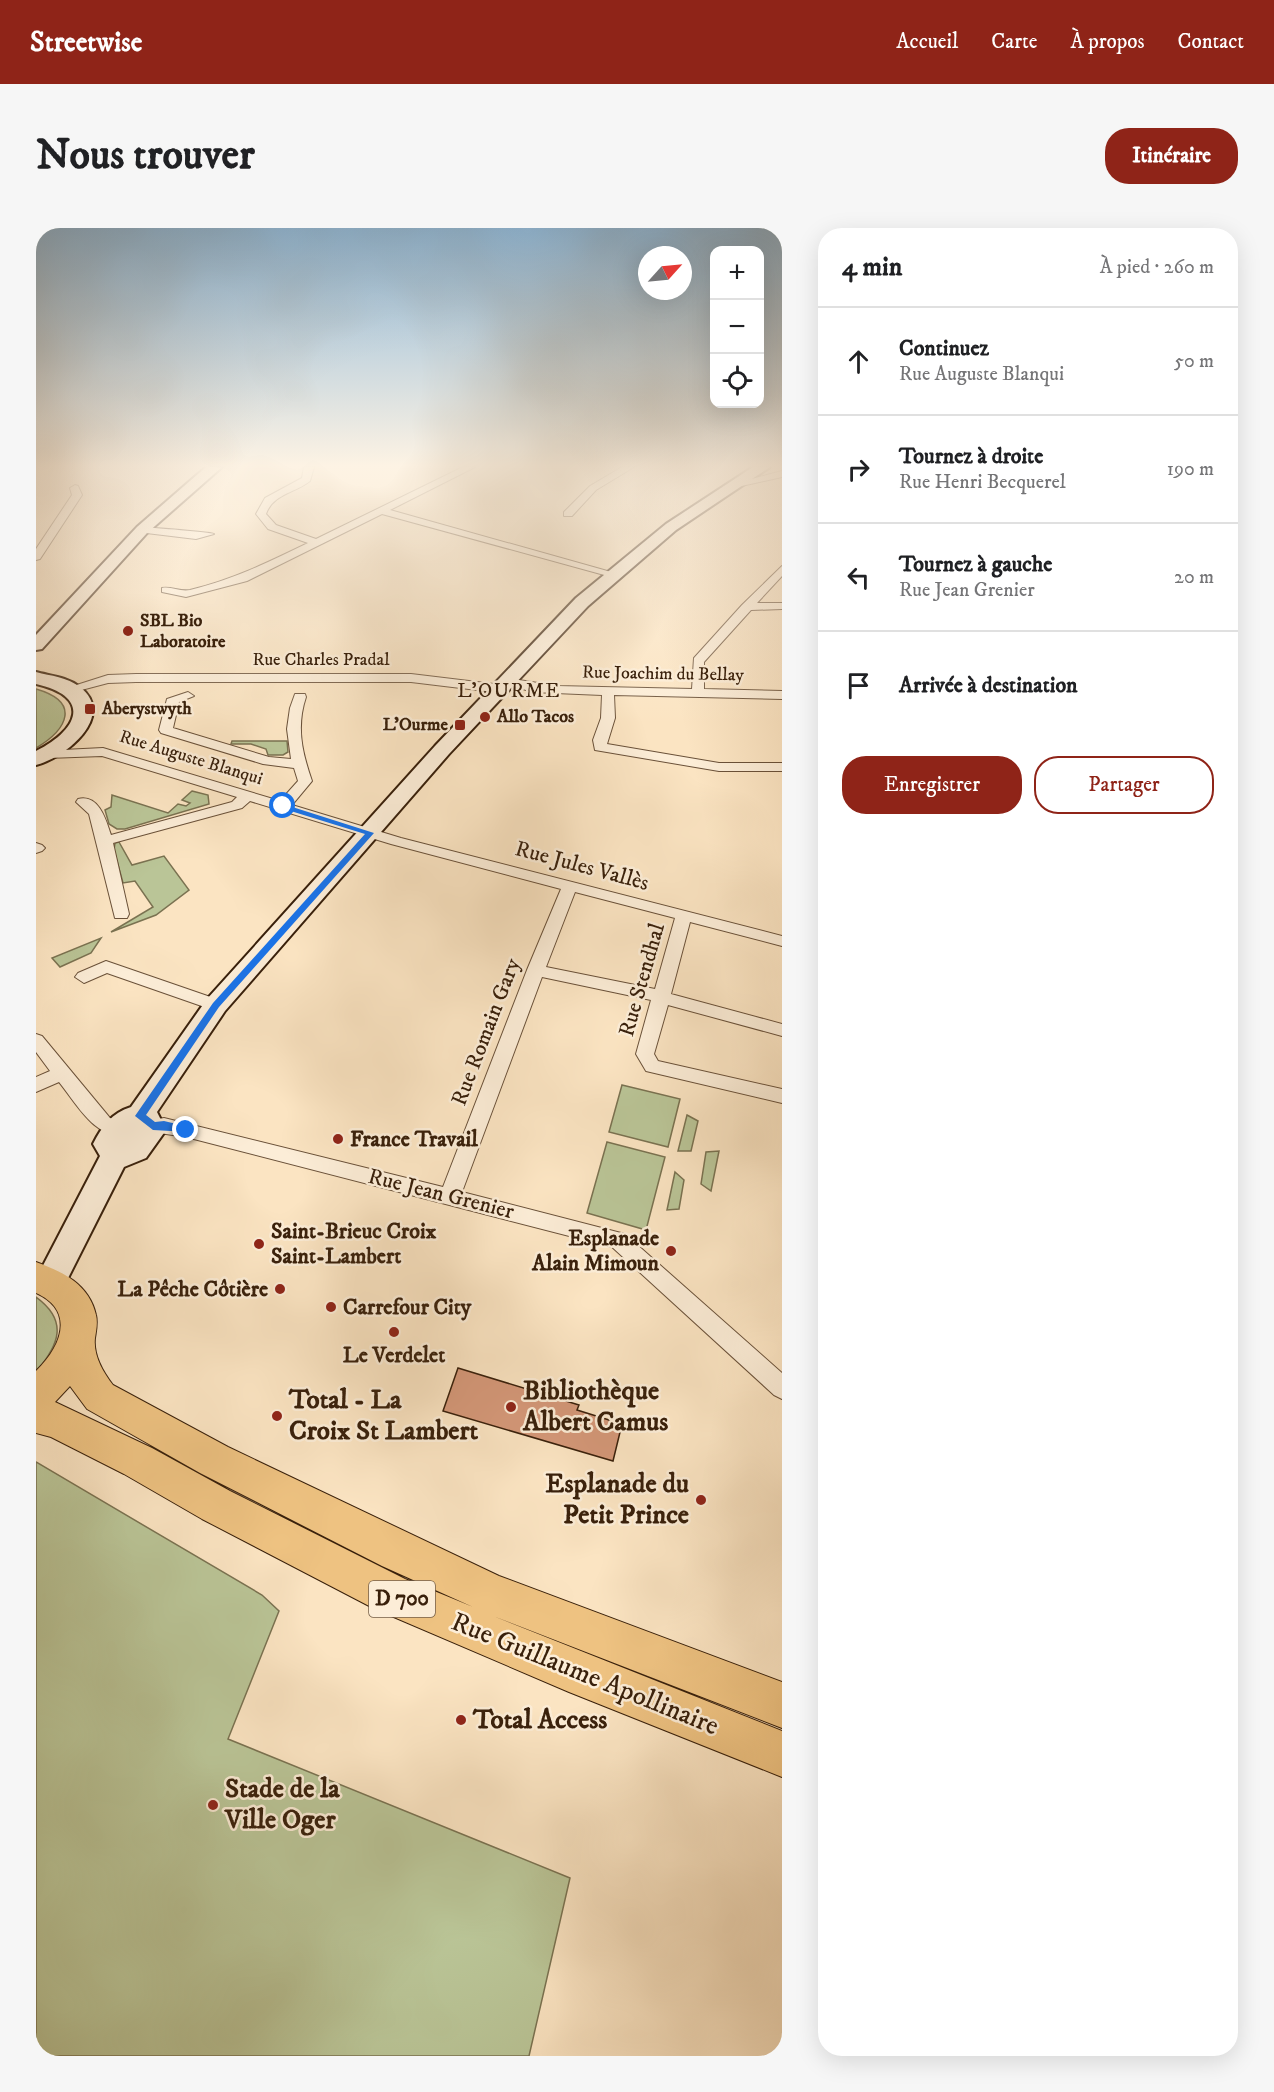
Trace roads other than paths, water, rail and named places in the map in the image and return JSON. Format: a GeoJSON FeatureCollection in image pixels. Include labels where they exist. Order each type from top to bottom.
{"type":"FeatureCollection","features":[{"type":"Feature","properties":{"kind":"main road"},"geometry":{"type":"LineString","coordinates":[[36,645],[121,552]]}},
{"type":"Feature","properties":{"kind":"main road"},"geometry":{"type":"LineString","coordinates":[[43,1279],[101,1178],[216,1005],[442,750],[582,602],[639,552]]}},
{"type":"Feature","properties":{"kind":"main road"},"geometry":{"type":"LineString","coordinates":[[38,677],[70,689],[82,700],[85,714],[80,728],[68,742],[42,757]]}},
{"type":"Feature","properties":{"kind":"main road","name":"Rue Guillaume Apollinaire"},"geometry":{"type":"LineString","coordinates":[[43,1279],[65,1292],[75,1306],[80,1324],[78,1343],[83,1374],[100,1397],[214,1460],[397,1551],[491,1594],[782,1705]]}},
{"type":"Feature","properties":{"kind":"main road"},"geometry":{"type":"LineString","coordinates":[[36,1395],[53,1382],[69,1363],[78,1343]]}},
{"type":"Feature","properties":{"kind":"main road","name":"Rue Guillaume Apollinaire"},"geometry":{"type":"LineString","coordinates":[[36,1415],[58,1421],[138,1461],[216,1505],[390,1594],[569,1670],[782,1754]]}},
{"type":"Feature","properties":{"kind":"street"},"geometry":{"type":"LineString","coordinates":[[166,590],[186,594],[224,586],[297,552]]}},
{"type":"Feature","properties":{"kind":"street"},"geometry":{"type":"LineString","coordinates":[[532,552],[612,574]]}},
{"type":"Feature","properties":{"kind":"street"},"geometry":{"type":"LineString","coordinates":[[698,693],[698,661],[782,569]]}},
{"type":"Feature","properties":{"kind":"street"},"geometry":{"type":"LineString","coordinates":[[746,608],[782,606]]}},
{"type":"Feature","properties":{"kind":"street","name":"Rue Charles Pradal"},"geometry":{"type":"LineString","coordinates":[[70,689],[108,679],[362,678],[441,680],[504,685]]}},
{"type":"Feature","properties":{"kind":"street","name":"Rue Joachim du Bellay"},"geometry":{"type":"LineString","coordinates":[[504,685],[608,691],[782,695]]}},
{"type":"Feature","properties":{"kind":"street"},"geometry":{"type":"LineString","coordinates":[[608,691],[608,718],[600,740],[600,747],[719,767],[782,766]]}},
{"type":"Feature","properties":{"kind":"street"},"geometry":{"type":"LineString","coordinates":[[188,696],[173,699],[166,730],[268,761],[300,764]]}},
{"type":"Feature","properties":{"kind":"street"},"geometry":{"type":"LineString","coordinates":[[283,806],[303,786],[291,729],[293,713],[300,697]]}},
{"type":"Feature","properties":{"kind":"street","name":"Rue Auguste Blanqui"},"geometry":{"type":"LineString","coordinates":[[80,728],[83,737],[103,752],[370,833]]}},
{"type":"Feature","properties":{"kind":"street","name":"Rue Auguste Blanqui"},"geometry":{"type":"LineString","coordinates":[[42,757],[103,752]]}},
{"type":"Feature","properties":{"kind":"street"},"geometry":{"type":"LineString","coordinates":[[105,841],[237,806],[248,796]]}},
{"type":"Feature","properties":{"kind":"street"},"geometry":{"type":"LineString","coordinates":[[83,802],[96,812],[105,841],[121,914]]}},
{"type":"Feature","properties":{"kind":"street","name":"Rue Jules Vallès"},"geometry":{"type":"LineString","coordinates":[[370,833],[782,941]]}},
{"type":"Feature","properties":{"kind":"street","name":"Rue Romain Gary"},"geometry":{"type":"LineString","coordinates":[[450,1196],[535,970],[570,886]]}},
{"type":"Feature","properties":{"kind":"street","name":"Rue Stendhal"},"geometry":{"type":"LineString","coordinates":[[684,916],[645,1054],[652,1066],[782,1096]]}},
{"type":"Feature","properties":{"kind":"street"},"geometry":{"type":"LineString","coordinates":[[84,977],[106,967],[216,1005]]}},
{"type":"Feature","properties":{"kind":"street"},"geometry":{"type":"LineString","coordinates":[[535,970],[662,997],[782,1030]]}},
{"type":"Feature","properties":{"kind":"street"},"geometry":{"type":"LineString","coordinates":[[36,1040],[103,1123],[132,1131]]}},
{"type":"Feature","properties":{"kind":"street"},"geometry":{"type":"LineString","coordinates":[[36,1085],[62,1073]]}},
{"type":"Feature","properties":{"kind":"street","name":"Rue Jean Grenier"},"geometry":{"type":"LineString","coordinates":[[132,1131],[164,1125],[618,1240],[782,1388]]}},
{"type":"Feature","properties":{"kind":"place","name":"SBL Bio Laboratoire"},"geometry":{"type":"Point","coordinates":[128,631]}},
{"type":"Feature","properties":{"kind":"place","name":"Aberystwyth"},"geometry":{"type":"Point","coordinates":[90,709]}},
{"type":"Feature","properties":{"kind":"place","name":"Allo Tacos"},"geometry":{"type":"Point","coordinates":[485,717]}},
{"type":"Feature","properties":{"kind":"place","name":"L'Ourme"},"geometry":{"type":"Point","coordinates":[460,725]}},
{"type":"Feature","properties":{"kind":"place","name":"France Travail"},"geometry":{"type":"Point","coordinates":[338,1139]}},
{"type":"Feature","properties":{"kind":"place","name":"Saint-Brieuc Croix Saint-Lambert"},"geometry":{"type":"Point","coordinates":[259,1244]}},
{"type":"Feature","properties":{"kind":"place","name":"Esplanade Alain Mimoun"},"geometry":{"type":"Point","coordinates":[671,1251]}},
{"type":"Feature","properties":{"kind":"place","name":"La Pêche Côtière"},"geometry":{"type":"Point","coordinates":[280,1289]}},
{"type":"Feature","properties":{"kind":"place","name":"Carrefour City"},"geometry":{"type":"Point","coordinates":[331,1307]}},
{"type":"Feature","properties":{"kind":"place","name":"Le Verdelet"},"geometry":{"type":"Point","coordinates":[394,1332]}},
{"type":"Feature","properties":{"kind":"place","name":"Bibliothèque Albert Camus"},"geometry":{"type":"Point","coordinates":[511,1407]}},
{"type":"Feature","properties":{"kind":"place","name":"Total - La Croix St Lambert"},"geometry":{"type":"Point","coordinates":[277,1416]}},
{"type":"Feature","properties":{"kind":"place","name":"Esplanade du Petit Prince"},"geometry":{"type":"Point","coordinates":[701,1500]}},
{"type":"Feature","properties":{"kind":"place","name":"Total Access"},"geometry":{"type":"Point","coordinates":[461,1720]}},
{"type":"Feature","properties":{"kind":"place","name":"Stade de la Ville Oger"},"geometry":{"type":"Point","coordinates":[213,1805]}},
{"type":"Feature","properties":{"kind":"district","name":"L'OURME"},"geometry":{"type":"Point","coordinates":[509,691]}}]}
